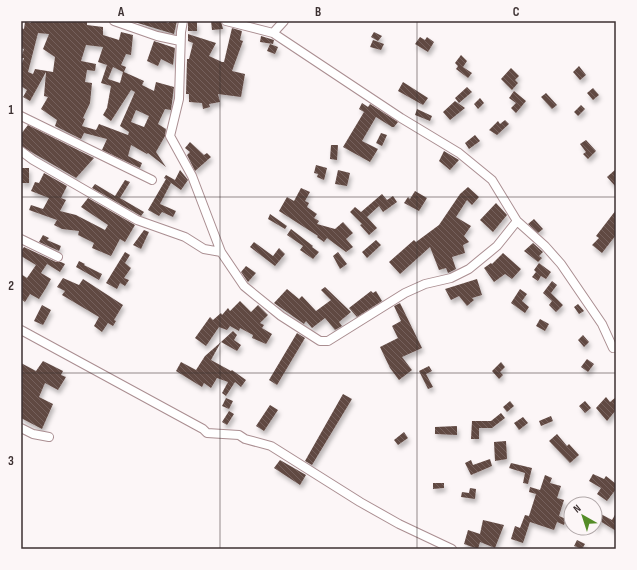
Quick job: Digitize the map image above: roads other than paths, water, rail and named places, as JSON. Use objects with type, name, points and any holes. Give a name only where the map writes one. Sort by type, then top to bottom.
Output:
[{"type":"street","points":[[114,21],[157,36],[180,41]]},
{"type":"street","points":[[183,21],[180,41],[179,99],[170,136],[192,176],[221,252],[244,286],[281,316],[320,341],[328,341],[405,293],[425,284],[451,278],[469,269],[497,246],[516,221]]},
{"type":"street","points":[[226,21],[273,33],[401,118],[459,153],[492,180],[516,221],[545,246],[561,264],[602,324],[613,348]]},
{"type":"street","points":[[273,33],[284,21]]},
{"type":"street","points":[[21,116],[152,180]]},
{"type":"street","points":[[21,151],[33,160],[137,220],[185,236],[204,249],[221,252]]},
{"type":"street","points":[[21,239],[58,257]]},
{"type":"street","points":[[21,330],[129,388],[203,429],[207,433],[239,435],[245,439],[271,446],[360,502],[399,524],[452,549]]},
{"type":"street","points":[[21,428],[33,434],[49,437]]}]
